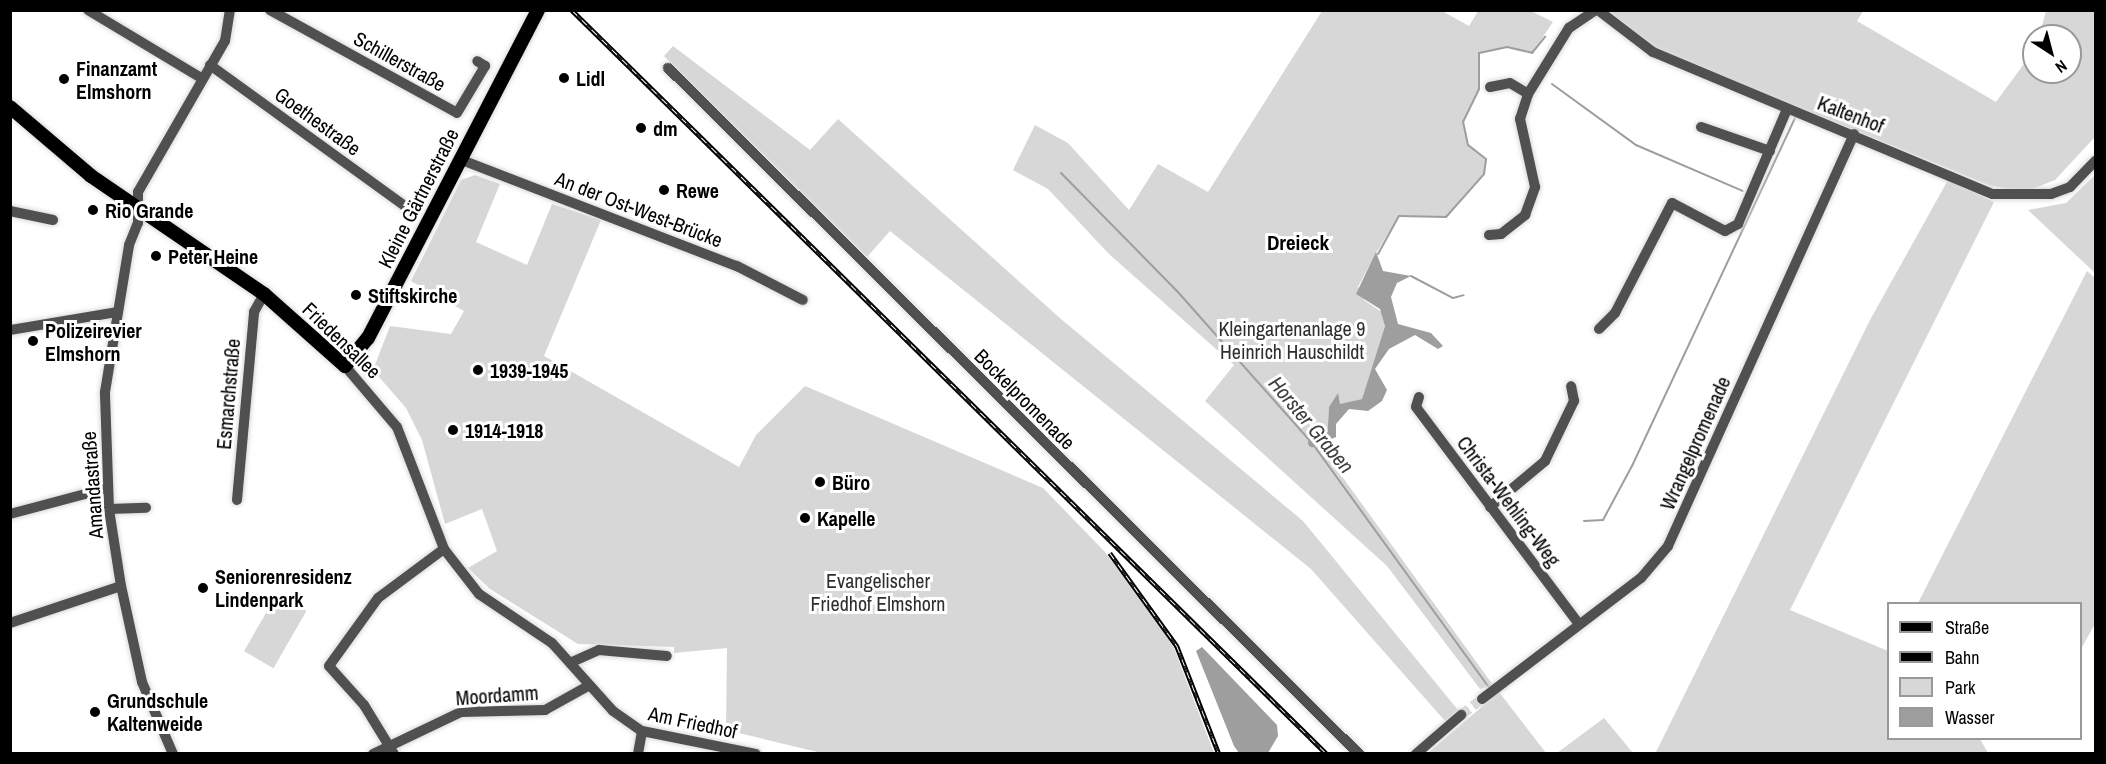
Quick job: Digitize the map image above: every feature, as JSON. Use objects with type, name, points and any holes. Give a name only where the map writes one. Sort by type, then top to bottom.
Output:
[{"type":"main road","name":"Kleine Gärtnerstraße","points":[[345,366],[368,338],[538,10]]},
{"type":"main road","name":"Friedensallee","points":[[10,107],[43,139],[264,294],[345,366]]},
{"type":"street","points":[[88,10],[201,78]]},
{"type":"street","name":"Amandastraße","points":[[173,753],[146,694],[121,586],[109,509],[105,392],[117,312],[138,207],[138,192],[201,78],[228,36],[230,10]]},
{"type":"street","name":"Schillerstraße","points":[[270,10],[457,113],[485,66],[477,61]]},
{"type":"street","points":[[1489,235],[1501,234],[1525,215],[1535,187],[1520,119],[1528,94],[1569,28],[1597,10]]},
{"type":"street","name":"Kaltenhof","points":[[1597,10],[1653,52],[1993,194],[2051,194],[2070,187],[2096,160]]},
{"type":"street","name":"Goethestraße","points":[[210,65],[405,206]]},
{"type":"street","name":"Bockelpromenade","points":[[668,68],[1359,753]]},
{"type":"street","points":[[1490,87],[1510,83],[1528,94]]},
{"type":"street","points":[[1599,329],[1615,313],[1672,203],[1732,230],[1770,151],[1787,109]]},
{"type":"street","points":[[1701,127],[1770,151]]},
{"type":"street","name":"Wrangelpromenade","points":[[1482,699],[1641,578],[1668,546],[1854,134]]},
{"type":"street","name":"An der Ost-West-Brücke","points":[[459,159],[737,266],[803,300]]},
{"type":"street","points":[[10,212],[53,220]]},
{"type":"street","name":"Esmarchstraße","points":[[237,500],[254,312],[264,294]]},
{"type":"street","points":[[10,330],[117,312]]},
{"type":"street","name":"Friedensallee","points":[[345,366],[397,427],[444,549],[479,594],[572,662],[590,685],[625,721]]},
{"type":"street","points":[[1490,507],[1545,461],[1575,401],[1571,386]]},
{"type":"street","name":"Christa-Wehling-Weg","points":[[1419,397],[1416,407],[1579,624]]},
{"type":"street","points":[[10,514],[108,488]]},
{"type":"street","points":[[109,509],[146,508]]},
{"type":"street","points":[[392,749],[329,666],[378,598],[444,549]]},
{"type":"street","points":[[10,623],[121,586]]},
{"type":"street","points":[[572,662],[599,650],[667,656]]},
{"type":"street","name":"Moordamm","points":[[373,753],[392,749],[461,712],[558,707],[590,685]]},
{"type":"street","points":[[1416,753],[1461,715]]},
{"type":"street","name":"Am Friedhof","points":[[625,721],[642,731],[756,753]]},
{"type":"street","points":[[638,753],[642,731]]},
{"type":"green space","name":"Kleingartenanlage 9 Heinrich Hauschildt","points":[[1322,11],[1442,11],[1469,26],[1478,11],[1531,11],[1553,22],[1532,53],[1507,47],[1479,54],[1479,90],[1463,122],[1468,145],[1486,159],[1484,174],[1446,217],[1399,216],[1376,253],[1358,287],[1364,300],[1383,313],[1385,326],[1362,399],[1329,407],[1327,441],[1320,446],[1493,685],[1480,689],[1387,566],[1205,401],[1234,365],[1109,254],[1048,189],[1013,170],[1035,125],[1068,143],[1129,210],[1158,164],[1208,192]]},
{"type":"green space","points":[[1609,11],[1863,11],[1857,21],[1996,102],[2022,66],[2022,84],[2082,84],[2082,24],[2042,24],[2046,11],[2095,11],[2095,137],[2055,180],[2027,191],[1991,186],[1657,49]]},
{"type":"green space","points":[[673,46],[810,150],[838,119],[1061,319],[1303,521],[1458,710],[1445,721],[1311,569],[890,231],[867,257],[664,56]]},
{"type":"green space","name":"Evangelischer Friedhof Elmshorn","points":[[475,175],[500,184],[476,242],[527,265],[552,204],[601,220],[544,356],[739,467],[756,435],[805,386],[1043,488],[1105,552],[1154,616],[1174,648],[1214,753],[826,754],[726,730],[727,648],[674,653],[674,647],[578,644],[490,589],[468,568],[497,551],[482,509],[445,524],[422,440],[406,408],[373,370],[390,326],[451,334],[464,311],[411,281],[461,180]]},
{"type":"green space","points":[[2095,175],[2095,273],[2028,210],[2066,203]]},
{"type":"green space","points":[[1948,180],[1994,202],[1790,610],[1887,651],[1887,740],[1981,740],[1988,753],[1655,754],[1870,320]]},
{"type":"green space","points":[[2087,271],[2096,279],[2096,622],[2082,647],[2082,602],[1919,602]]},
{"type":"green space","points":[[277,594],[306,611],[273,668],[244,651]]},
{"type":"green space","points":[[1499,692],[1546,753],[1427,754]]},
{"type":"green space","points":[[1604,718],[1633,753],[1557,753]]},
{"type":"water","points":[[1376,252],[1383,271],[1411,276],[1397,283],[1391,297],[1398,324],[1431,333],[1443,346],[1438,349],[1415,335],[1389,349],[1375,369],[1387,390],[1382,401],[1368,411],[1349,409],[1336,424],[1336,437],[1327,441],[1329,407],[1338,393],[1340,404],[1362,399],[1385,326],[1380,309],[1356,294]]},
{"type":"water","points":[[1202,647],[1277,725],[1278,736],[1268,753],[1239,753],[1234,746],[1196,651]]},
{"type":"waterway","points":[[1378,254],[1399,216],[1446,217],[1484,174],[1486,159],[1468,145],[1463,122],[1479,89],[1479,53],[1507,47],[1532,53],[1545,37]]},
{"type":"waterway","points":[[1552,84],[1636,145],[1743,191]]},
{"type":"waterway","points":[[1584,521],[1603,520],[1632,466],[1795,118]]},
{"type":"waterway","name":"Horster Graben","points":[[1061,173],[1177,291],[1312,443],[1490,689]]},
{"type":"waterway","points":[[1411,276],[1453,298],[1464,295]]},
{"type":"waterway","points":[[1312,443],[1327,436]]},
{"type":"tunnel","points":[[1461,715],[1482,699]]},
{"type":"railway","points":[[572,10],[1327,754]]},
{"type":"railway","points":[[1110,553],[1177,646],[1219,754]]},
{"type":"place","name":"Lidl","points":[[564,78]]},
{"type":"place","name":"Finanzamt Elmshorn","points":[[64,79]]},
{"type":"place","name":"dm","points":[[641,128]]},
{"type":"place","name":"Rewe","points":[[664,190]]},
{"type":"place","name":"Rio Grande","points":[[93,210]]},
{"type":"place","name":"Peter Heine","points":[[156,256]]},
{"type":"place","name":"Stiftskirche","points":[[356,295]]},
{"type":"place","name":"Polizeirevier Elmshorn","points":[[33,341]]},
{"type":"place","name":"1939-1945","points":[[478,370]]},
{"type":"place","name":"1914-1918","points":[[453,430]]},
{"type":"place","name":"Büro","points":[[820,482]]},
{"type":"place","name":"Kapelle","points":[[805,518]]},
{"type":"place","name":"Seniorenresidenz Lindenpark","points":[[203,588]]},
{"type":"place","name":"Grundschule Kaltenweide","points":[[95,712]]},
{"type":"district","name":"Dreieck","points":[[1298,243]]}]
